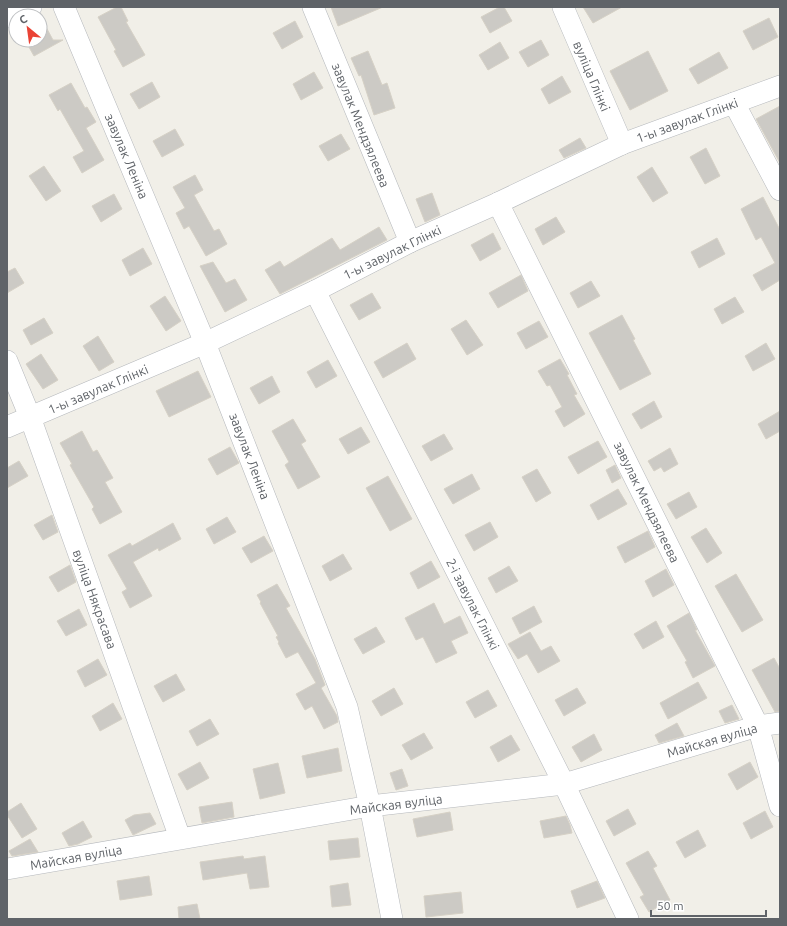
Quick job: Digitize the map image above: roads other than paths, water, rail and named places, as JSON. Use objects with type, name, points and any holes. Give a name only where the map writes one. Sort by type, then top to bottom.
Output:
[{"type":"street","points":[[7,17],[31,7]]},
{"type":"street","name":"завулак Леніна","points":[[64,7],[205,343],[347,706],[370,806],[392,919]]},
{"type":"street","name":"завулак Мендзялеева","points":[[313,7],[410,242]]},
{"type":"street","name":"вуліца Глінкі","points":[[563,7],[622,144]]},
{"type":"street","name":"1-ы завулак Глінкі","points":[[7,427],[205,343],[315,291],[410,242],[498,203],[622,144],[780,86]]},
{"type":"street","points":[[734,102],[780,190]]},
{"type":"street","name":"завулак Мендзялеева","points":[[498,203],[758,726],[780,806]]},
{"type":"street","name":"2-і завулак Глінкі","points":[[315,291],[564,784],[628,919]]},
{"type":"street","name":"вуліца Някрасава","points":[[7,361],[30,417],[180,838]]},
{"type":"street","name":"Майская вуліца","points":[[7,869],[370,806],[564,784],[758,726],[780,723]]}]
